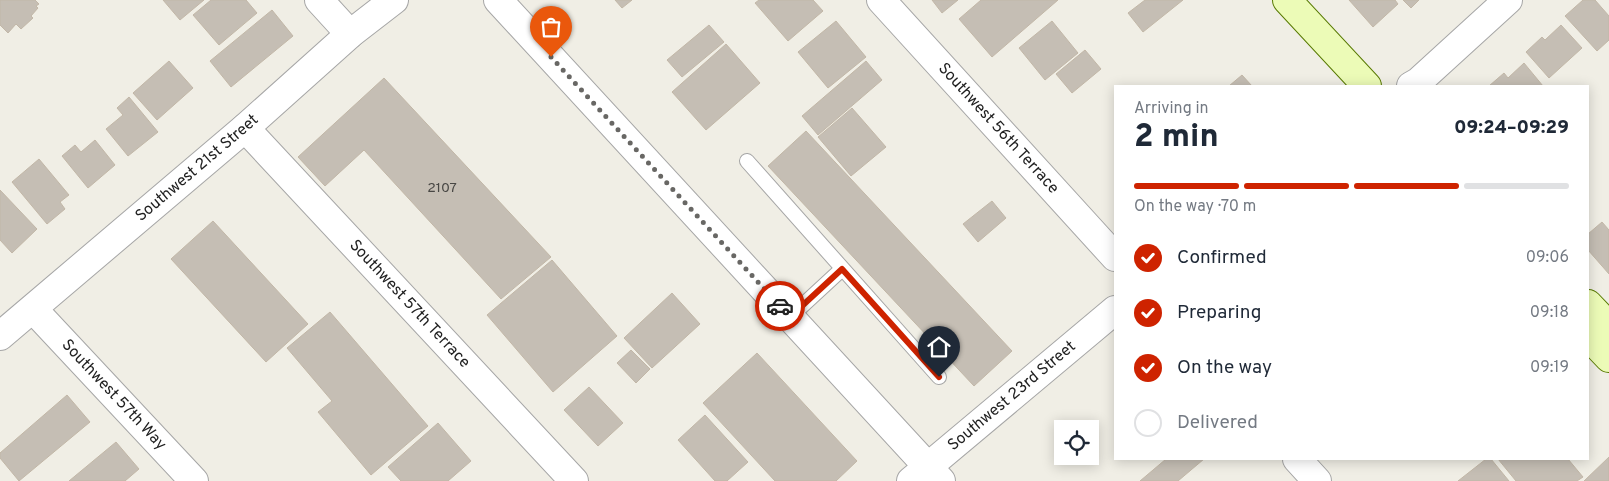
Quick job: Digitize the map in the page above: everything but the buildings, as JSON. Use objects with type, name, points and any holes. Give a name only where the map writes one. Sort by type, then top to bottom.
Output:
[{"type":"street","points":[[319,0],[350,34]]},
{"type":"street","name":"Southwest 21st Street","points":[[0,336],[33,310],[245,128],[350,34],[394,0]]},
{"type":"street","points":[[498,0],[790,317],[927,476]]},
{"type":"street","name":"Southwest 56th Terrace","points":[[881,0],[1114,256]]},
{"type":"street","points":[[1287,0],[1366,85]]},
{"type":"street","points":[[1413,85],[1508,0]]},
{"type":"street","name":"Southwest 57th Terrace","points":[[245,128],[574,481]]},
{"type":"street","points":[[1589,305],[1609,326]]},
{"type":"street","name":"Southwest 57th Way","points":[[33,310],[194,481]]},
{"type":"street","name":"Southwest 23rd Street","points":[[927,476],[1114,311]]},
{"type":"street","points":[[1589,337],[1609,358]]},
{"type":"street","points":[[1298,460],[1318,481]]},
{"type":"lane","points":[[747,161],[939,377]]},
{"type":"lane","points":[[790,317],[842,269]]},
{"type":"way so far","points":[[551,57],[780,306]]},
{"type":"route","points":[[780,306],[790,317],[842,269],[939,377]]}]
